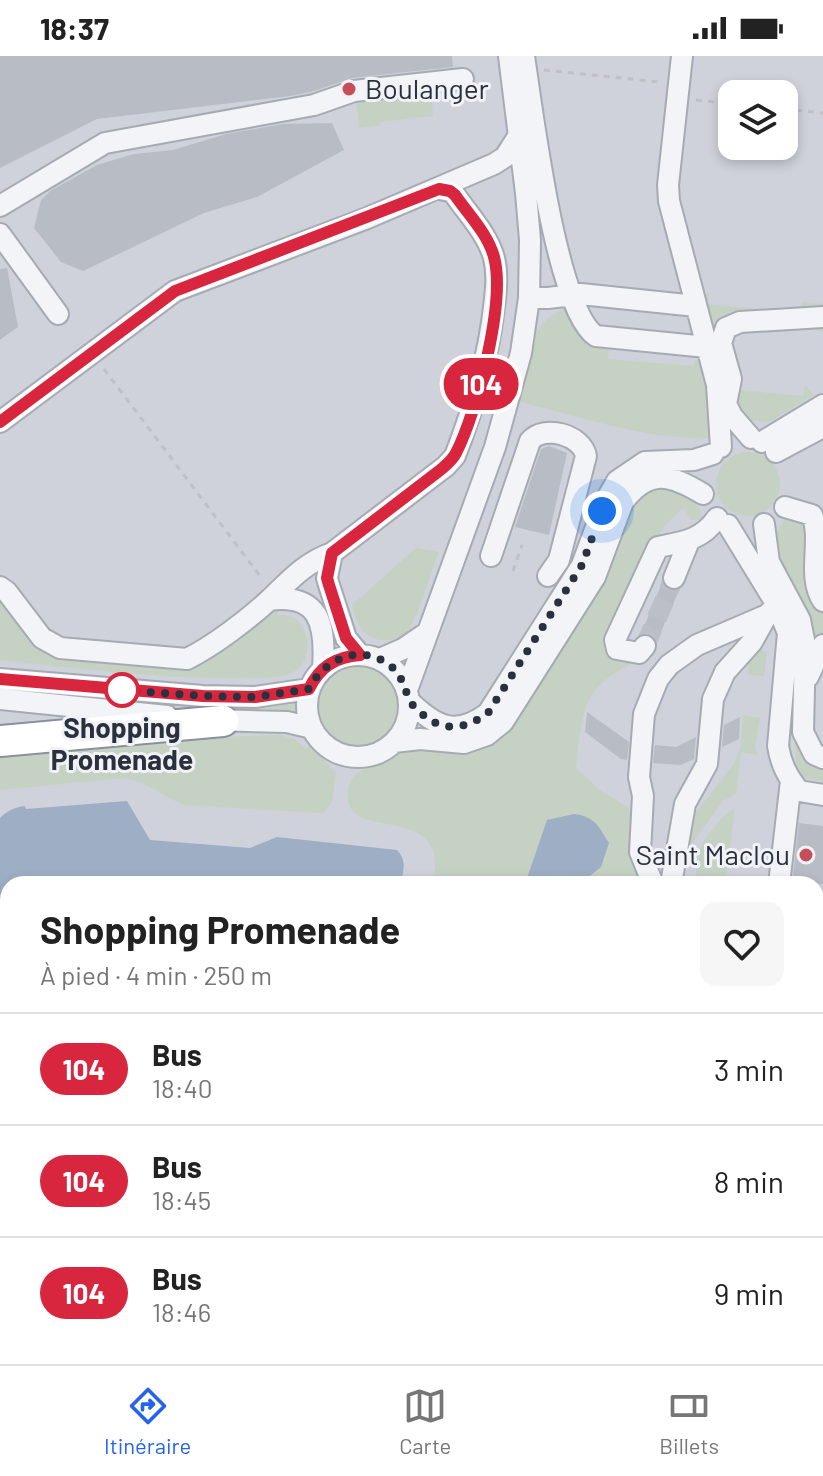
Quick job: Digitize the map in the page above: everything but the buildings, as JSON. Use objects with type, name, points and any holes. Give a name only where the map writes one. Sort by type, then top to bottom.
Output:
[{"type":"highway","points":[[0,741],[223,721]]},
{"type":"street","points":[[428,632],[403,649],[370,657],[347,656],[323,668],[309,689],[307,716],[321,741],[334,751],[349,756],[373,754],[394,742],[403,731],[408,717],[408,696],[428,632],[509,403],[521,353],[529,298],[530,240],[509,56]]},
{"type":"street","points":[[682,56],[668,185],[674,225],[717,385],[732,416],[763,444]]},
{"type":"street","points":[[528,62],[545,185],[562,266],[571,295],[588,331],[596,336],[707,347]]},
{"type":"street","points":[[0,206],[105,143],[314,105],[354,91],[463,79]]},
{"type":"street","points":[[0,422],[175,291],[439,189],[500,162],[519,135]]},
{"type":"street","points":[[0,587],[51,645],[187,659],[200,652],[296,572],[332,553],[446,466],[455,456],[478,394],[491,338],[496,288],[494,255],[487,240],[455,195],[439,189]]},
{"type":"street","points":[[0,234],[58,314]]},
{"type":"street","points":[[529,298],[581,294],[696,306]]},
{"type":"street","points":[[726,404],[731,379],[721,343],[726,328],[740,322],[823,317]]},
{"type":"street","points":[[332,553],[327,578],[346,638],[370,657],[392,667],[408,696],[425,717],[447,727],[469,725],[488,713],[582,565],[606,500],[617,481],[645,462],[694,460],[717,450],[717,385]]},
{"type":"street","points":[[763,444],[823,405]]},
{"type":"street","points":[[763,444],[823,427]]},
{"type":"street","points":[[491,556],[530,441],[545,431],[577,440],[586,456],[559,560],[548,576]]},
{"type":"street","points":[[394,742],[420,739],[464,743],[475,741],[495,729],[503,722],[595,577],[623,502],[631,492],[640,483],[664,477],[676,479],[703,494]]},
{"type":"street","points":[[785,507],[812,515],[822,532],[817,588],[823,601]]},
{"type":"street","points":[[645,646],[639,653],[629,653],[617,649],[615,640],[658,547],[689,541],[722,521],[788,633],[778,746],[780,760],[799,791],[823,795]]},
{"type":"street","points":[[764,524],[769,562],[800,620],[805,645],[803,732],[814,754],[823,758]]},
{"type":"street","points":[[674,578],[689,541]]},
{"type":"street","points":[[269,594],[300,600],[314,612],[324,640],[323,668]]},
{"type":"street","points":[[649,876],[640,852],[643,796],[639,777],[644,714],[658,679],[669,665],[697,645],[772,610]]},
{"type":"street","points":[[672,876],[685,804],[707,764],[713,699],[725,672],[752,642],[772,610]]},
{"type":"street","points":[[805,684],[823,645]]},
{"type":"street","points":[[0,679],[203,696],[255,697],[309,689]]},
{"type":"street","points":[[0,699],[223,721],[276,721],[312,728]]},
{"type":"street","points":[[780,876],[791,781]]},
{"type":"path","points":[[528,62],[665,83]]},
{"type":"path","points":[[693,91],[692,100],[718,103]]},
{"type":"path","points":[[798,110],[823,113]]},
{"type":"path","points":[[92,353],[269,594]]},
{"type":"path","points":[[513,571],[522,545]]},
{"type":"shaded area","points":[[0,56],[823,56],[823,876],[0,876]]},
{"type":"green space","points":[[430,84],[433,116],[380,122],[380,125],[359,128],[356,95]]},
{"type":"green space","points":[[709,293],[708,304],[799,313],[802,302],[823,304],[823,314],[733,318],[726,380],[703,300],[704,294]]},
{"type":"green space","points":[[571,307],[609,345],[608,359],[694,366],[695,360],[701,360],[717,426],[713,438],[641,432],[520,402],[531,344],[537,332],[556,313]]},
{"type":"green space","points":[[823,321],[823,331],[763,328],[730,337],[739,390],[803,396],[805,385],[814,395],[769,422],[741,420],[735,411],[726,344],[733,329]]},
{"type":"green space","points":[[748,452],[766,458],[774,466],[780,484],[774,502],[766,510],[748,516],[730,510],[722,502],[716,484],[722,466],[730,458]]},
{"type":"green space","points":[[662,486],[682,493],[693,500],[702,517],[692,520],[683,508],[664,526],[607,648],[643,658],[608,678],[589,700],[581,728],[576,768],[600,790],[632,810],[639,876],[434,876],[434,852],[423,836],[410,829],[366,819],[355,813],[349,803],[351,781],[359,772],[403,750],[422,747],[457,753],[492,743],[632,506],[647,490]]},
{"type":"green space","points":[[798,516],[811,520],[823,609],[823,637],[812,654],[773,560],[773,540],[784,520]]},
{"type":"green space","points":[[416,548],[439,552],[413,622],[399,638],[385,640],[371,637],[360,625],[352,605]]},
{"type":"green space","points":[[0,599],[32,642],[53,655],[183,668],[276,607],[278,615],[289,616],[301,624],[308,646],[302,665],[294,672],[261,678],[146,675],[0,660]]},
{"type":"green space","points":[[762,645],[762,651],[767,652],[764,676],[747,674],[749,662]]},
{"type":"green space","points":[[358,667],[373,670],[386,678],[394,691],[397,706],[394,721],[386,734],[373,742],[358,745],[343,742],[330,734],[322,721],[319,706],[322,691],[330,678],[343,670]]},
{"type":"green space","points":[[53,693],[192,706],[296,702],[296,713],[281,710],[192,712],[52,699]]},
{"type":"green space","points":[[743,715],[760,718],[755,748],[758,755],[741,752],[736,794],[723,801],[689,848],[685,848],[684,828],[733,765],[740,749]]},
{"type":"green space","points":[[280,735],[294,739],[306,749],[310,745],[336,773],[332,802],[323,813],[183,805],[142,783],[124,778],[0,790],[0,757],[148,739]]},
{"type":"green space","points":[[795,742],[814,766],[823,769],[823,782],[804,777],[796,764]]},
{"type":"green space","points":[[735,808],[726,876],[696,876],[699,852],[721,820]]},
{"type":"water","points":[[127,801],[150,840],[250,848],[277,837],[397,850],[404,866],[403,874],[0,876],[0,818],[15,808],[25,806],[26,809]]},
{"type":"water","points":[[574,814],[595,823],[609,843],[601,867],[590,876],[528,876],[547,820]]},
{"type":"tunnel","points":[[645,646],[674,578]]},
{"type":"bus line","name":"104","points":[[0,422],[175,291],[439,189],[455,195],[494,255],[497,271],[491,338],[473,411],[455,456],[332,553],[329,561],[327,578],[346,638],[360,655],[347,656],[323,668],[309,689],[255,697],[203,696],[0,679]]},
{"type":"place","name":"Boulanger","points":[[349,89]]},
{"type":"place","name":"Shopping Promenade","points":[[122,690]]},
{"type":"place","name":"Saint Maclou","points":[[806,855]]},
{"type":"route","points":[[122,690],[255,697],[309,689],[323,668],[334,661],[347,656],[370,656],[392,667],[401,677],[410,702],[425,717],[447,727],[469,725],[488,713],[578,573],[602,511]]}]
